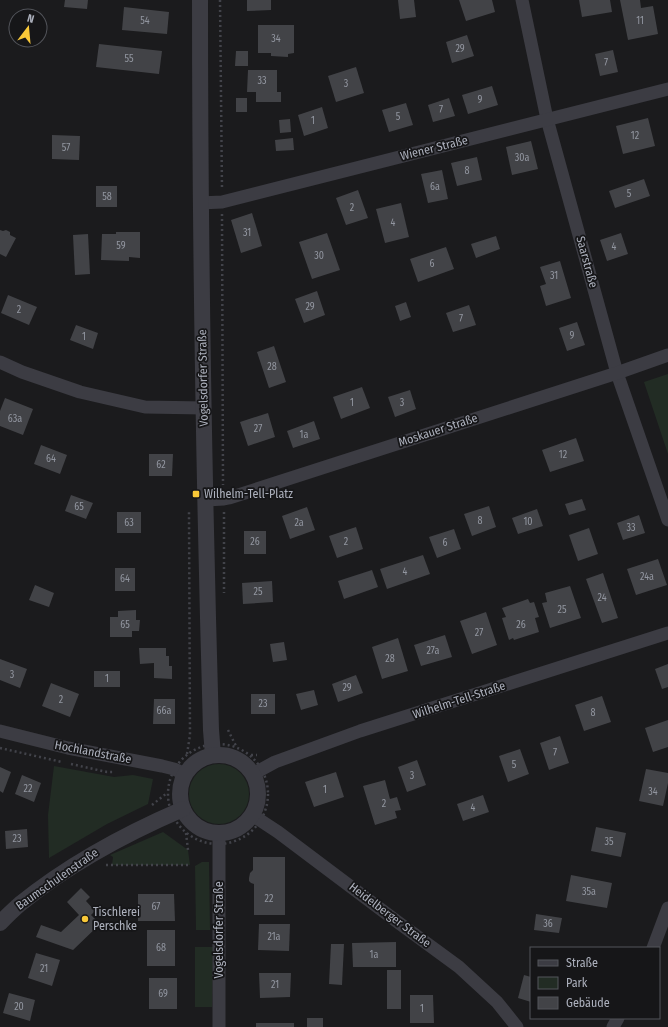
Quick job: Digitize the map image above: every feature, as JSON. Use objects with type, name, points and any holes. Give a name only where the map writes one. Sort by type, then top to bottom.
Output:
[{"type":"street","name":"Vogelsdorfer Straße","points":[[200,0],[200,203],[212,749]]},
{"type":"street","name":"Saarstraße","points":[[522,0],[547,119],[617,372],[668,520]]},
{"type":"street","name":"Wiener Straße","points":[[200,203],[222,202],[668,89]]},
{"type":"street","name":"Moskauer Straße","points":[[206,500],[224,500],[668,355]]},
{"type":"street","points":[[0,362],[22,372],[80,392],[145,407],[204,408]]},
{"type":"street","name":"Wilhelm-Tell-Straße","points":[[257,771],[275,762],[360,731],[668,633]]},
{"type":"street","name":"Hochlandstraße","points":[[0,731],[68,748],[131,760],[180,772]]},
{"type":"street","points":[[212,749],[236,758],[245,765],[257,771],[257,818],[229,832],[219,839],[197,827],[189,819],[177,812],[181,785],[180,772],[193,765],[212,749]]},
{"type":"street","name":"Baumschulenstraße","points":[[0,923],[18,905],[76,863],[100,849],[177,812]]},
{"type":"street","name":"Heidelberger Straße","points":[[257,818],[459,967],[498,1002],[517,1027]]},
{"type":"street","name":"Vogelsdorfer Straße","points":[[219,839],[219,1027]]},
{"type":"street","points":[[652,947],[668,908]]},
{"type":"path","points":[[220,0],[224,600]]},
{"type":"path","points":[[227,728],[236,746]]},
{"type":"path","points":[[187,754],[190,740]]},
{"type":"path","points":[[224,744],[236,746],[251,755],[257,762],[257,771],[267,780],[269,792],[265,814],[257,818],[253,831],[236,841],[230,843],[219,839],[208,844],[196,840],[179,826],[177,812],[169,807],[168,792],[170,777],[180,772],[177,764],[187,754],[204,745],[212,749],[224,744]]},
{"type":"path","points":[[153,804],[168,792]]},
{"type":"path","points":[[186,833],[188,850]]},
{"type":"path","points":[[234,846],[236,841]]},
{"type":"path","points":[[100,865],[190,865]]},
{"type":"green space","points":[[668,374],[668,454],[644,382]]},
{"type":"green space","points":[[219,764],[235,769],[240,773],[244,778],[249,794],[244,810],[240,815],[235,819],[219,824],[203,819],[198,815],[194,810],[189,794],[194,778],[198,773],[203,769]]},
{"type":"green space","points":[[54,766],[114,777],[133,775],[153,779],[148,804],[107,824],[49,858],[48,815]]},
{"type":"green space","points":[[163,832],[188,850],[190,865],[112,865],[113,857],[110,855]]},
{"type":"green space","points":[[202,862],[209,862],[210,930],[196,930],[195,866]]},
{"type":"green space","points":[[195,947],[213,947],[212,1007],[195,1007]]},
{"type":"building","points":[[65,0],[88,0],[87,9],[64,7]]},
{"type":"building","points":[[247,0],[271,0],[271,10],[247,11]]},
{"type":"building","points":[[398,0],[414,0],[416,17],[400,19]]},
{"type":"building","points":[[459,0],[492,0],[495,12],[466,21]]},
{"type":"building","points":[[579,0],[610,0],[612,12],[582,17]]},
{"type":"building","points":[[620,0],[640,0],[641,8],[653,6],[658,34],[628,40]]},
{"type":"building","points":[[124,7],[169,12],[167,34],[122,30]]},
{"type":"building","points":[[258,25],[294,25],[294,53],[288,54],[288,57],[271,56],[271,53],[258,53]]},
{"type":"building","points":[[467,35],[474,56],[452,63],[446,42]]},
{"type":"building","points":[[99,44],[162,51],[159,74],[96,67]]},
{"type":"building","points":[[613,50],[618,72],[600,76],[595,54]]},
{"type":"building","points":[[236,51],[248,51],[248,66],[235,66]]},
{"type":"building","points":[[356,67],[364,93],[336,102],[328,76]]},
{"type":"building","points":[[248,70],[277,70],[277,92],[281,92],[281,102],[256,102],[256,92],[247,92]]},
{"type":"building","points":[[492,86],[498,105],[468,114],[462,95]]},
{"type":"building","points":[[236,98],[247,98],[247,112],[236,112]]},
{"type":"building","points":[[449,98],[455,116],[433,122],[428,105]]},
{"type":"building","points":[[406,103],[413,125],[389,132],[382,110]]},
{"type":"building","points":[[322,107],[328,128],[304,136],[298,115]]},
{"type":"building","points":[[648,118],[655,146],[623,154],[616,126]]},
{"type":"building","points":[[290,119],[291,132],[280,133],[279,120]]},
{"type":"building","points":[[52,135],[80,136],[79,160],[52,159]]},
{"type":"building","points":[[293,138],[294,150],[276,151],[275,140]]},
{"type":"building","points":[[531,141],[538,169],[512,175],[506,147]]},
{"type":"building","points":[[477,157],[482,180],[457,186],[451,163]]},
{"type":"building","points":[[442,170],[448,199],[428,203],[421,174]]},
{"type":"building","points":[[644,179],[650,196],[615,208],[609,191]]},
{"type":"building","points":[[96,186],[117,186],[117,207],[96,207]]},
{"type":"building","points":[[358,190],[368,218],[346,225],[336,198]]},
{"type":"building","points":[[401,203],[409,237],[385,243],[376,209]]},
{"type":"building","points":[[252,213],[262,246],[241,253],[231,220]]},
{"type":"building","points":[[0,230],[10,232],[10,235],[16,238],[6,257],[0,254]]},
{"type":"building","points":[[116,232],[140,232],[140,258],[129,257],[129,261],[101,260],[102,234],[116,234]]},
{"type":"building","points":[[327,233],[340,270],[312,279],[299,242]]},
{"type":"building","points":[[621,233],[628,254],[607,261],[600,240]]},
{"type":"building","points":[[88,234],[90,274],[75,275],[73,235]]},
{"type":"building","points":[[496,236],[500,249],[476,258],[471,244]]},
{"type":"building","points":[[446,247],[454,269],[418,282],[410,259]]},
{"type":"building","points":[[560,261],[571,298],[546,306],[540,286],[546,284],[540,267]]},
{"type":"building","points":[[317,291],[325,315],[304,323],[295,299]]},
{"type":"building","points":[[8,295],[37,307],[29,325],[1,313]]},
{"type":"building","points":[[406,302],[411,317],[400,321],[395,306]]},
{"type":"building","points":[[469,305],[476,325],[453,332],[446,313]]},
{"type":"building","points":[[577,322],[585,345],[567,351],[559,328]]},
{"type":"building","points":[[76,325],[98,333],[93,349],[70,340]]},
{"type":"building","points":[[274,346],[286,382],[269,388],[257,352]]},
{"type":"building","points":[[362,387],[370,408],[341,419],[333,397]]},
{"type":"building","points":[[410,390],[416,409],[395,417],[388,397]]},
{"type":"building","points":[[5,398],[33,409],[23,435],[0,426],[0,411]]},
{"type":"building","points":[[268,413],[275,437],[248,446],[240,422]]},
{"type":"building","points":[[314,421],[320,439],[293,448],[287,431]]},
{"type":"building","points":[[576,438],[584,461],[550,472],[542,450]]},
{"type":"building","points":[[41,445],[67,455],[60,474],[34,464]]},
{"type":"building","points":[[149,454],[173,454],[172,476],[149,476]]},
{"type":"building","points":[[71,495],[93,503],[86,519],[65,511]]},
{"type":"building","points":[[582,499],[586,510],[569,515],[565,504]]},
{"type":"building","points":[[489,506],[496,527],[472,536],[464,514]]},
{"type":"building","points":[[307,507],[315,530],[290,539],[282,516]]},
{"type":"building","points":[[537,509],[543,526],[518,534],[512,518]]},
{"type":"building","points":[[117,512],[141,512],[141,533],[117,533]]},
{"type":"building","points":[[639,515],[645,533],[623,540],[617,523]]},
{"type":"building","points":[[356,527],[363,549],[337,558],[329,536]]},
{"type":"building","points":[[589,528],[598,554],[578,561],[569,535]]},
{"type":"building","points":[[454,529],[461,549],[437,558],[429,537]]},
{"type":"building","points":[[244,531],[266,531],[266,554],[244,554]]},
{"type":"building","points":[[423,555],[430,574],[387,589],[380,569]]},
{"type":"building","points":[[658,559],[667,585],[636,595],[627,569]]},
{"type":"building","points":[[115,568],[135,568],[135,591],[115,591]]},
{"type":"building","points":[[372,570],[378,587],[344,599],[338,581]]},
{"type":"building","points":[[603,573],[618,618],[602,623],[586,579]]},
{"type":"building","points":[[272,581],[273,602],[243,604],[242,583]]},
{"type":"building","points":[[35,585],[54,593],[49,607],[29,600]]},
{"type":"building","points":[[570,586],[581,618],[550,628],[542,603],[547,602],[545,593]]},
{"type":"building","points":[[528,599],[530,603],[534,602],[539,617],[535,618],[539,632],[514,640],[513,638],[509,640],[502,618],[506,617],[502,608]]},
{"type":"building","points":[[136,610],[136,620],[140,620],[139,631],[132,631],[132,637],[110,637],[110,617],[118,617],[118,611]]},
{"type":"building","points":[[486,612],[497,645],[472,654],[460,621]]},
{"type":"building","points":[[445,635],[452,657],[421,666],[414,645]]},
{"type":"building","points":[[398,638],[408,671],[382,679],[372,647]]},
{"type":"building","points":[[284,642],[287,660],[273,662],[270,644]]},
{"type":"building","points":[[139,648],[166,648],[166,656],[169,656],[169,666],[172,666],[172,679],[154,678],[154,663],[140,664]]},
{"type":"building","points":[[0,659],[27,669],[20,688],[0,680]]},
{"type":"building","points":[[668,664],[668,687],[662,689],[655,669]]},
{"type":"building","points":[[94,671],[120,671],[120,687],[94,687]]},
{"type":"building","points":[[356,675],[363,693],[338,702],[332,684]]},
{"type":"building","points":[[51,683],[79,694],[70,717],[42,706]]},
{"type":"building","points":[[314,690],[318,705],[301,710],[296,694]]},
{"type":"building","points":[[251,694],[275,694],[275,714],[251,714]]},
{"type":"building","points":[[602,696],[611,722],[584,731],[575,705]]},
{"type":"building","points":[[154,699],[175,699],[175,724],[153,724]]},
{"type":"building","points":[[668,720],[668,747],[653,752],[645,728]]},
{"type":"building","points":[[560,736],[569,763],[549,770],[540,743]]},
{"type":"building","points":[[520,749],[529,774],[508,782],[499,756]]},
{"type":"building","points":[[417,760],[426,785],[407,792],[398,767]]},
{"type":"building","points":[[0,767],[11,772],[3,793],[0,791]]},
{"type":"building","points":[[646,769],[668,773],[668,783],[663,806],[639,801]]},
{"type":"building","points":[[336,772],[344,797],[314,807],[305,782]]},
{"type":"building","points":[[22,775],[41,783],[34,802],[15,794]]},
{"type":"building","points":[[385,780],[390,799],[397,797],[401,810],[395,811],[397,818],[375,825],[363,786]]},
{"type":"building","points":[[483,795],[489,812],[463,821],[457,804]]},
{"type":"building","points":[[596,827],[626,833],[621,857],[591,851]]},
{"type":"building","points":[[27,829],[28,847],[6,849],[5,831]]},
{"type":"building","points":[[253,857],[285,857],[285,915],[254,915],[254,884],[249,881],[250,873],[253,870]]},
{"type":"building","points":[[571,875],[612,883],[607,908],[566,901]]},
{"type":"building","name":"Tischlerei Perschke","points":[[81,888],[90,897],[86,901],[95,911],[91,915],[100,924],[73,950],[36,937],[41,925],[61,932],[79,915],[67,902]]},
{"type":"building","points":[[138,894],[174,894],[175,921],[138,921]]},
{"type":"building","points":[[536,914],[562,918],[559,933],[534,930]]},
{"type":"building","points":[[259,924],[290,924],[289,951],[258,950]]},
{"type":"building","points":[[147,930],[175,930],[175,966],[147,966]]},
{"type":"building","points":[[396,942],[396,967],[353,967],[352,943]]},
{"type":"building","points":[[331,944],[344,944],[342,985],[329,984]]},
{"type":"building","points":[[36,953],[60,960],[52,986],[28,978]]},
{"type":"building","points":[[387,970],[401,970],[401,1009],[387,1009]]},
{"type":"building","points":[[259,973],[291,973],[290,997],[260,998]]},
{"type":"building","points":[[524,975],[530,977],[530,1002],[518,998]]},
{"type":"building","points":[[149,978],[177,978],[177,1009],[149,1009]]},
{"type":"building","points":[[9,993],[35,1000],[30,1021],[3,1013]]},
{"type":"building","points":[[410,995],[433,995],[434,1023],[410,1023]]},
{"type":"building","points":[[307,1018],[323,1018],[323,1027],[307,1027]]},
{"type":"building","points":[[256,1023],[294,1023],[294,1027],[256,1027]]},
{"type":"place","name":"Wilhelm-Tell-Platz","points":[[196,494]]},
{"type":"place","name":"Tischlerei Perschke","points":[[85,919]]}]
